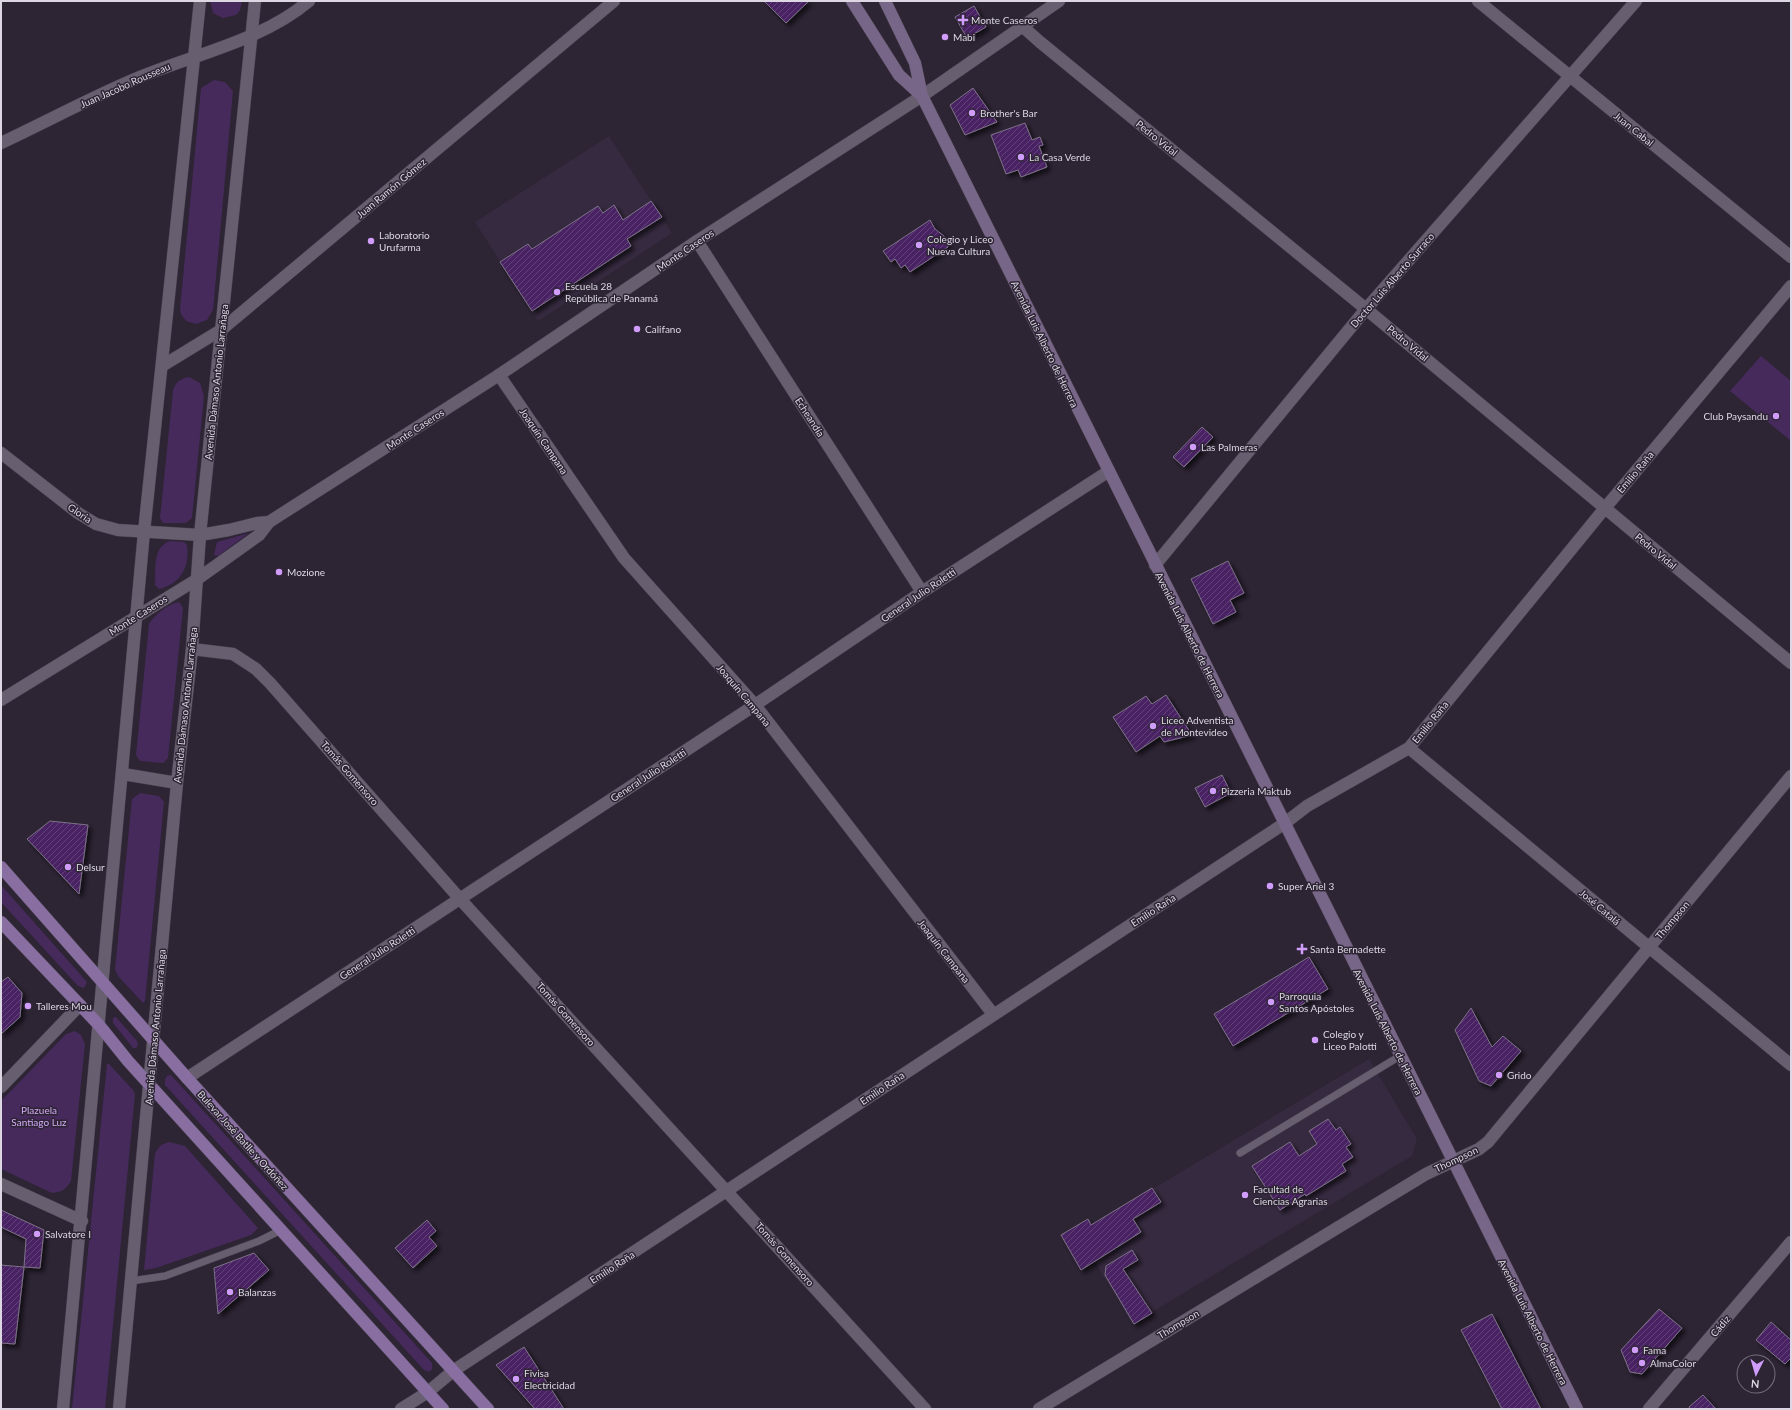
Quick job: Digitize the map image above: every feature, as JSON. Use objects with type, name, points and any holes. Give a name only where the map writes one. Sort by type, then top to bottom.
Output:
[{"type":"main road","name":"Avenida Luis Alberto de Herrera","points":[[852,1],[898,74],[922,96]]},
{"type":"main road","name":"Avenida Luis Alberto de Herrera","points":[[885,1],[915,63],[922,96],[1577,1409]]},
{"type":"main road","name":"Bulevar José Batlle y Ordóñez","points":[[1,867],[187,1078],[452,1372],[488,1409]]},
{"type":"main road","points":[[1,922],[99,1025],[150,1085],[443,1409]]},
{"type":"street","points":[[63,1409],[82,1221],[102,982],[123,774],[144,532],[200,1]]},
{"type":"street","name":"Avenida Dámaso Antonio Larrañaga","points":[[118,1409],[150,1085],[177,783],[192,649],[200,535],[255,1]]},
{"type":"street","name":"Juan Jacobo Rousseau","points":[[1,143],[135,79],[252,35],[289,15],[309,1]]},
{"type":"street","name":"Juan Ramón Gómez","points":[[162,366],[221,330],[614,1]]},
{"type":"street","name":"Monte Caseros","points":[[1,700],[196,580],[259,535],[269,522],[499,375],[697,242],[922,96],[1059,1]]},
{"type":"street","name":"Juan Cabal","points":[[1478,1],[1791,257]]},
{"type":"street","name":"Doctor Luis Alberto Surraco","points":[[1155,565],[1366,309],[1636,1]]},
{"type":"street","name":"Pedro Vidal","points":[[1022,26],[1366,309],[1791,663]]},
{"type":"street","name":"Echeandía","points":[[697,242],[922,592]]},
{"type":"street","name":"Emilio Raña","points":[[402,1409],[428,1392],[452,1372],[728,1191],[993,1014],[1285,823],[1307,806],[1409,748],[1605,508],[1791,286]]},
{"type":"street","name":"Joaquín Campana","points":[[499,375],[624,558],[755,705],[993,1014]]},
{"type":"street","name":"Gloria","points":[[1,453],[78,513],[96,524],[118,530],[200,535]]},
{"type":"street","name":"General Julio Roletti","points":[[187,1078],[755,705],[922,592],[1109,471]]},
{"type":"street","name":"Monte Caseros","points":[[200,535],[257,523],[269,522]]},
{"type":"street","name":"Tomás Gomensoro","points":[[192,649],[233,654],[256,669],[460,899],[728,1191],[925,1409]]},
{"type":"street","name":"José Catalá","points":[[1409,748],[1648,948],[1791,1065]]},
{"type":"street","points":[[123,774],[177,783]]},
{"type":"street","name":"Thompson","points":[[1044,1408],[1426,1174],[1479,1149],[1488,1142],[1791,776]]},
{"type":"street","points":[[1,1087],[80,1005]]},
{"type":"street","points":[[1,1184],[82,1221]]},
{"type":"street","name":"Cádiz","points":[[1649,1409],[1791,1242]]},
{"type":"lane","points":[[1240,1153],[1400,1056]]},
{"type":"lane","points":[[131,1281],[165,1276],[259,1241],[281,1230]]},
{"type":"shaded area","points":[[609,136],[672,233],[538,321],[475,222]]},
{"type":"shaded area","name":"Facultad de Ciencias Agrarias","points":[[1369,1059],[1417,1139],[1412,1156],[1132,1324],[1078,1234]]},
{"type":"green space","points":[[210,1],[242,1],[240,10],[236,15],[223,18],[213,13]]},
{"type":"green space","points":[[214,80],[225,82],[233,91],[213,310],[207,320],[196,324],[186,321],[181,314],[180,309],[201,88]]},
{"type":"green space","name":"Club Paysandu","points":[[1761,356],[1791,381],[1791,441],[1730,391]]},
{"type":"green space","points":[[189,377],[200,383],[204,396],[192,518],[186,523],[163,523],[160,518],[173,391],[178,381]]},
{"type":"green space","points":[[249,533],[218,556],[214,555],[217,542]]},
{"type":"green space","points":[[170,541],[184,542],[187,545],[187,560],[182,573],[178,578],[167,587],[159,589],[155,585],[156,560],[160,548]]},
{"type":"green space","points":[[179,602],[183,608],[168,758],[163,763],[140,761],[136,755],[149,624],[162,610]]},
{"type":"green space","points":[[140,793],[159,796],[164,802],[145,1001],[143,1003],[118,976],[115,969],[132,799]]},
{"type":"green space","points":[[1,885],[87,982],[84,988],[78,986],[1,902]]},
{"type":"green space","points":[[116,1017],[137,1041],[138,1045],[136,1048],[133,1048],[113,1023],[113,1018]]},
{"type":"green space","name":"Plazuela Santiago Luz","points":[[75,1031],[81,1035],[85,1044],[71,1181],[63,1190],[52,1193],[1,1169],[1,1101],[66,1034]]},
{"type":"green space","points":[[107,1064],[109,1064],[135,1094],[105,1409],[72,1409]]},
{"type":"green space","points":[[171,1075],[432,1363],[432,1369],[429,1372],[424,1370],[165,1085],[165,1079],[167,1076]]},
{"type":"green space","points":[[169,1142],[185,1146],[258,1228],[251,1235],[156,1268],[144,1270],[155,1153],[161,1145]]},
{"type":"building","points":[[764,1],[809,1],[786,23]]},
{"type":"building","points":[[974,6],[986,27],[967,38],[955,17]]},
{"type":"building","name":"Brother's Bar","points":[[973,88],[997,122],[965,135],[950,105]]},
{"type":"building","name":"La Casa Verde","points":[[1025,123],[1032,140],[1040,137],[1043,145],[1039,146],[1047,167],[1021,177],[1018,170],[1006,174],[991,135]]},
{"type":"building","points":[[651,201],[662,217],[627,239],[631,246],[532,311],[500,262],[528,244],[532,249],[598,206],[603,213],[614,205],[623,220]]},
{"type":"building","name":"Colegio y Liceo Nueva Cultura","points":[[930,220],[935,229],[944,236],[948,247],[910,272],[905,265],[901,268],[895,259],[891,262],[883,251]]},
{"type":"building","name":"Las Palmeras","points":[[1202,427],[1213,437],[1184,467],[1173,457]]},
{"type":"building","points":[[1228,561],[1244,593],[1230,600],[1236,612],[1213,624],[1191,579]]},
{"type":"building","name":"Liceo Adventista de Montevideo","points":[[1166,695],[1192,735],[1164,742],[1160,736],[1136,752],[1113,717],[1146,696],[1152,704]]},
{"type":"building","name":"Pizzeria Maktub","points":[[1222,775],[1231,793],[1205,807],[1195,788]]},
{"type":"building","name":"Delsur","points":[[50,821],[88,825],[79,894],[27,839]]},
{"type":"building","name":"Parroquia Santos Apóstoles","points":[[1309,957],[1328,989],[1233,1046],[1214,1014]]},
{"type":"building","points":[[8,977],[22,993],[20,1017],[1,1034],[1,982]]},
{"type":"building","points":[[1471,1008],[1492,1047],[1503,1036],[1521,1051],[1491,1086],[1479,1081],[1455,1030]]},
{"type":"building","points":[[1328,1119],[1336,1130],[1340,1127],[1351,1144],[1346,1147],[1353,1157],[1342,1164],[1346,1171],[1280,1210],[1252,1166],[1290,1142],[1299,1156],[1317,1144],[1309,1131]]},
{"type":"building","points":[[1152,1188],[1161,1202],[1133,1219],[1141,1232],[1081,1270],[1061,1235],[1088,1219],[1091,1225]]},
{"type":"building","points":[[1,1210],[44,1230],[40,1268],[24,1267],[26,1239],[1,1227]]},
{"type":"building","points":[[427,1220],[436,1231],[429,1237],[437,1246],[413,1268],[395,1248]]},
{"type":"building","points":[[1132,1250],[1138,1260],[1123,1269],[1152,1313],[1134,1324],[1105,1275],[1106,1266]]},
{"type":"building","name":"Balanzas","points":[[254,1253],[269,1270],[218,1314],[214,1268]]},
{"type":"building","points":[[1,1265],[24,1267],[15,1344],[1,1343]]},
{"type":"building","points":[[1659,1309],[1682,1328],[1642,1374],[1630,1372],[1621,1350]]},
{"type":"building","points":[[1492,1314],[1541,1409],[1502,1409],[1461,1330]]},
{"type":"building","points":[[1771,1322],[1791,1340],[1791,1358],[1785,1364],[1776,1357],[1776,1354],[1773,1354],[1756,1340]]},
{"type":"building","points":[[524,1347],[564,1409],[535,1409],[496,1365]]},
{"type":"building","points":[[1703,1395],[1716,1409],[1690,1409],[1689,1407]]},
{"type":"place","name":"Monte Caseros","points":[[963,20]]},
{"type":"place","name":"Mabi","points":[[945,37]]},
{"type":"place","name":"Brother's Bar","points":[[972,113]]},
{"type":"place","name":"La Casa Verde","points":[[1021,157]]},
{"type":"place","name":"Laboratorio Urufarma","points":[[371,241]]},
{"type":"place","name":"Colegio y Liceo Nueva Cultura","points":[[919,245]]},
{"type":"place","name":"Escuela 28 República de Panamá","points":[[557,292]]},
{"type":"place","name":"Califano","points":[[637,329]]},
{"type":"place","name":"Club Paysandu","points":[[1776,416]]},
{"type":"place","name":"Las Palmeras","points":[[1193,447]]},
{"type":"place","name":"Mozione","points":[[279,572]]},
{"type":"place","name":"Liceo Adventista de Montevideo","points":[[1153,726]]},
{"type":"place","name":"Pizzeria Maktub","points":[[1213,791]]},
{"type":"place","name":"Delsur","points":[[68,867]]},
{"type":"place","name":"Super Ariel 3","points":[[1270,886]]},
{"type":"place","name":"Santa Bernadette","points":[[1302,949]]},
{"type":"place","name":"Parroquia Santos Apóstoles","points":[[1271,1002]]},
{"type":"place","name":"Talleres Mou","points":[[28,1006]]},
{"type":"place","name":"Colegio y Liceo Palotti","points":[[1315,1040]]},
{"type":"place","name":"Grido","points":[[1499,1075]]},
{"type":"place","name":"Facultad de Ciencias Agrarias","points":[[1245,1195]]},
{"type":"place","name":"Salvatore I","points":[[37,1234]]},
{"type":"place","name":"Balanzas","points":[[230,1292]]},
{"type":"place","name":"Fama","points":[[1635,1350]]},
{"type":"place","name":"AlmaColor","points":[[1642,1363]]},
{"type":"place","name":"Fivisa Electricidad","points":[[516,1379]]}]
